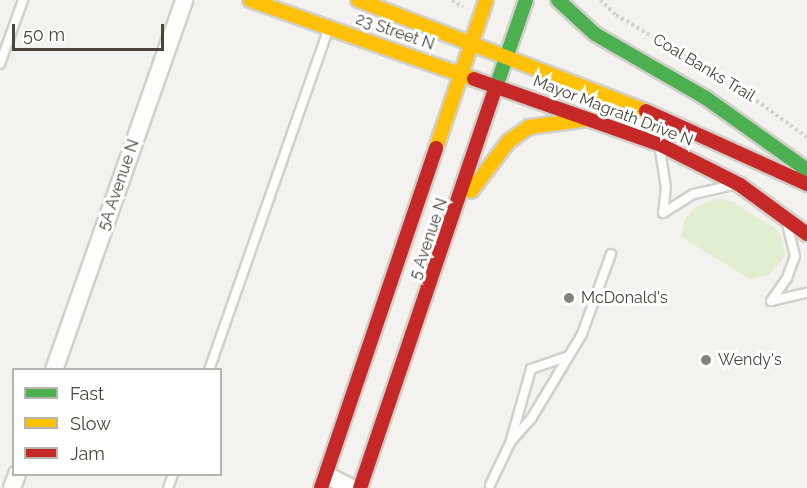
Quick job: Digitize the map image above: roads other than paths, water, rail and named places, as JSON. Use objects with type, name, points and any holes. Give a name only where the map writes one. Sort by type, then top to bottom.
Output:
[{"type":"main road","name":"23 Street N","points":[[250,0],[461,72]]},
{"type":"main road","name":"23 Street N","points":[[358,0],[472,41]]},
{"type":"main road","name":"5 Avenue N","points":[[324,481],[486,0]]},
{"type":"main road","name":"5 Avenue N","points":[[360,488],[526,0]]},
{"type":"main road","points":[[558,0],[595,34],[706,98],[807,170]]},
{"type":"main road","name":"Mayor Magrath Drive N","points":[[472,41],[735,148],[807,184]]},
{"type":"main road","name":"Mayor Magrath Drive N","points":[[461,72],[659,144],[740,185],[807,234]]},
{"type":"main road","points":[[452,223],[481,174],[511,139],[529,127],[594,119]]},
{"type":"street","name":"5A Avenue N","points":[[54,368],[184,0]]},
{"type":"street","points":[[324,481],[352,488]]},
{"type":"lane","points":[[0,64],[23,0]]},
{"type":"lane","points":[[210,368],[329,27]]},
{"type":"lane","points":[[659,144],[665,168],[663,213],[694,194],[740,185]]},
{"type":"lane","points":[[785,218],[795,256],[787,279],[771,301],[807,293]]},
{"type":"lane","points":[[511,441],[531,419],[582,334],[611,254]]},
{"type":"lane","points":[[490,485],[511,441],[531,369],[568,356]]},
{"type":"place","name":"McDonald's","points":[[569,298]]},
{"type":"place","name":"Wendy's","points":[[706,360]]}]
